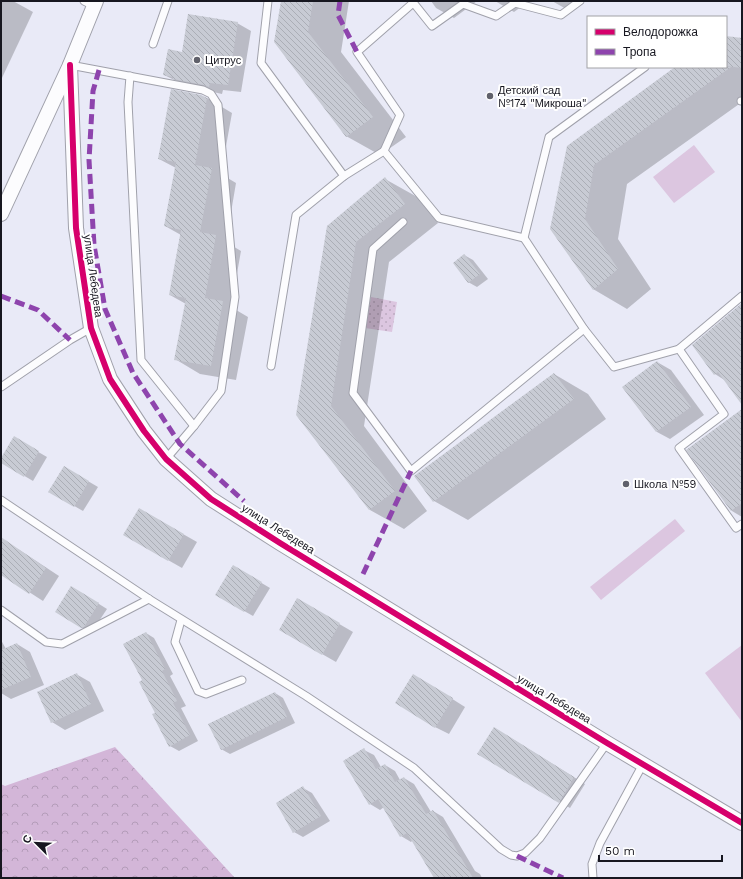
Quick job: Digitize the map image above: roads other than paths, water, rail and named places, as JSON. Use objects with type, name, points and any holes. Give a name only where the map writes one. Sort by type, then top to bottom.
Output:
[{"type":"street","name":"улица Лебедева","points":[[92,3],[70,65],[76,228],[91,328],[110,379],[144,431],[166,459],[212,499],[267,535],[607,743],[742,823]]},
{"type":"street","points":[[1,214],[70,65]]},
{"type":"lane","points":[[153,44],[168,1]]},
{"type":"lane","points":[[268,1],[261,63],[344,176]]},
{"type":"lane","points":[[271,366],[296,214],[344,176],[384,151],[400,115],[358,52],[412,2],[432,26],[463,4],[496,16],[515,3],[560,15],[580,1]]},
{"type":"lane","points":[[70,65],[203,90],[211,94],[218,105],[235,297],[220,391],[194,426],[166,459]]},
{"type":"lane","points":[[524,238],[549,137],[644,68]]},
{"type":"lane","points":[[130,76],[128,102],[141,360],[194,426]]},
{"type":"lane","points":[[384,151],[439,218],[524,238],[584,329],[614,367],[679,349],[742,296]]},
{"type":"lane","points":[[403,222],[373,249],[353,393],[411,471],[584,329]]},
{"type":"lane","points":[[1,387],[70,340],[91,328]]},
{"type":"lane","points":[[679,349],[724,414],[679,448],[736,528],[742,524]]},
{"type":"lane","points":[[1,500],[181,620],[306,696],[414,768],[501,849],[511,855],[517,856],[525,853],[540,838],[607,743]]},
{"type":"lane","points":[[1,610],[46,642],[62,644],[149,599]]},
{"type":"lane","points":[[181,620],[175,642],[198,691],[206,694],[242,680]]},
{"type":"lane","points":[[593,878],[592,864],[600,842],[644,764]]},
{"type":"place","name":"Цитрус","points":[[197,60]]},
{"type":"place","name":"Детский сад №174 \"Микроша\"","points":[[490,96]]},
{"type":"place","name":"Школа №59","points":[[626,484]]}]
